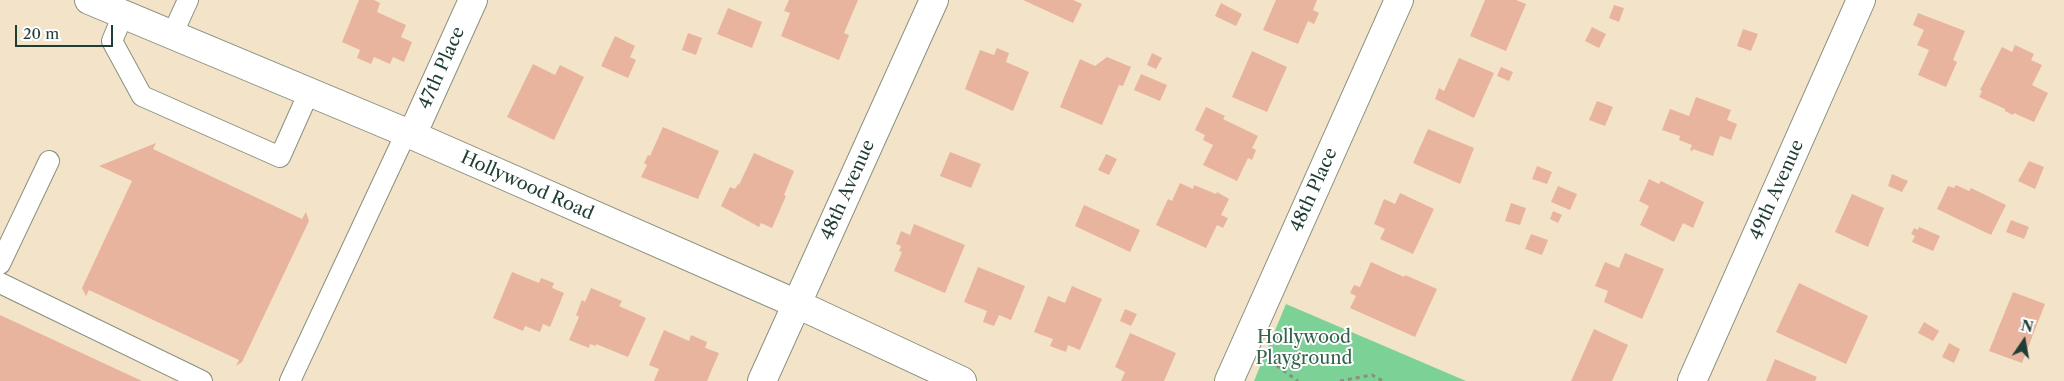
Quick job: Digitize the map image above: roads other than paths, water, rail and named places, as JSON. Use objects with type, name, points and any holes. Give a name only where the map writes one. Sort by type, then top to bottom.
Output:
[{"type":"street","name":"Hollywood Road","points":[[89,0],[409,134],[797,304],[962,381]]},
{"type":"street","name":"47th Place","points":[[409,134],[473,0]]},
{"type":"street","name":"48th Avenue","points":[[762,381],[934,0]]},
{"type":"street","name":"48th Place","points":[[1229,381],[1398,0]]},
{"type":"street","name":"49th Avenue","points":[[1692,381],[1862,0]]},
{"type":"lane","points":[[172,35],[188,0]]},
{"type":"lane","points":[[124,15],[112,41],[142,96],[280,157],[309,92]]},
{"type":"lane","points":[[290,381],[409,134]]},
{"type":"lane","points":[[0,264],[49,161]]},
{"type":"lane","points":[[0,283],[202,381]]},
{"type":"park label","name":"Hollywood Playground","points":[[1304,348]]}]
